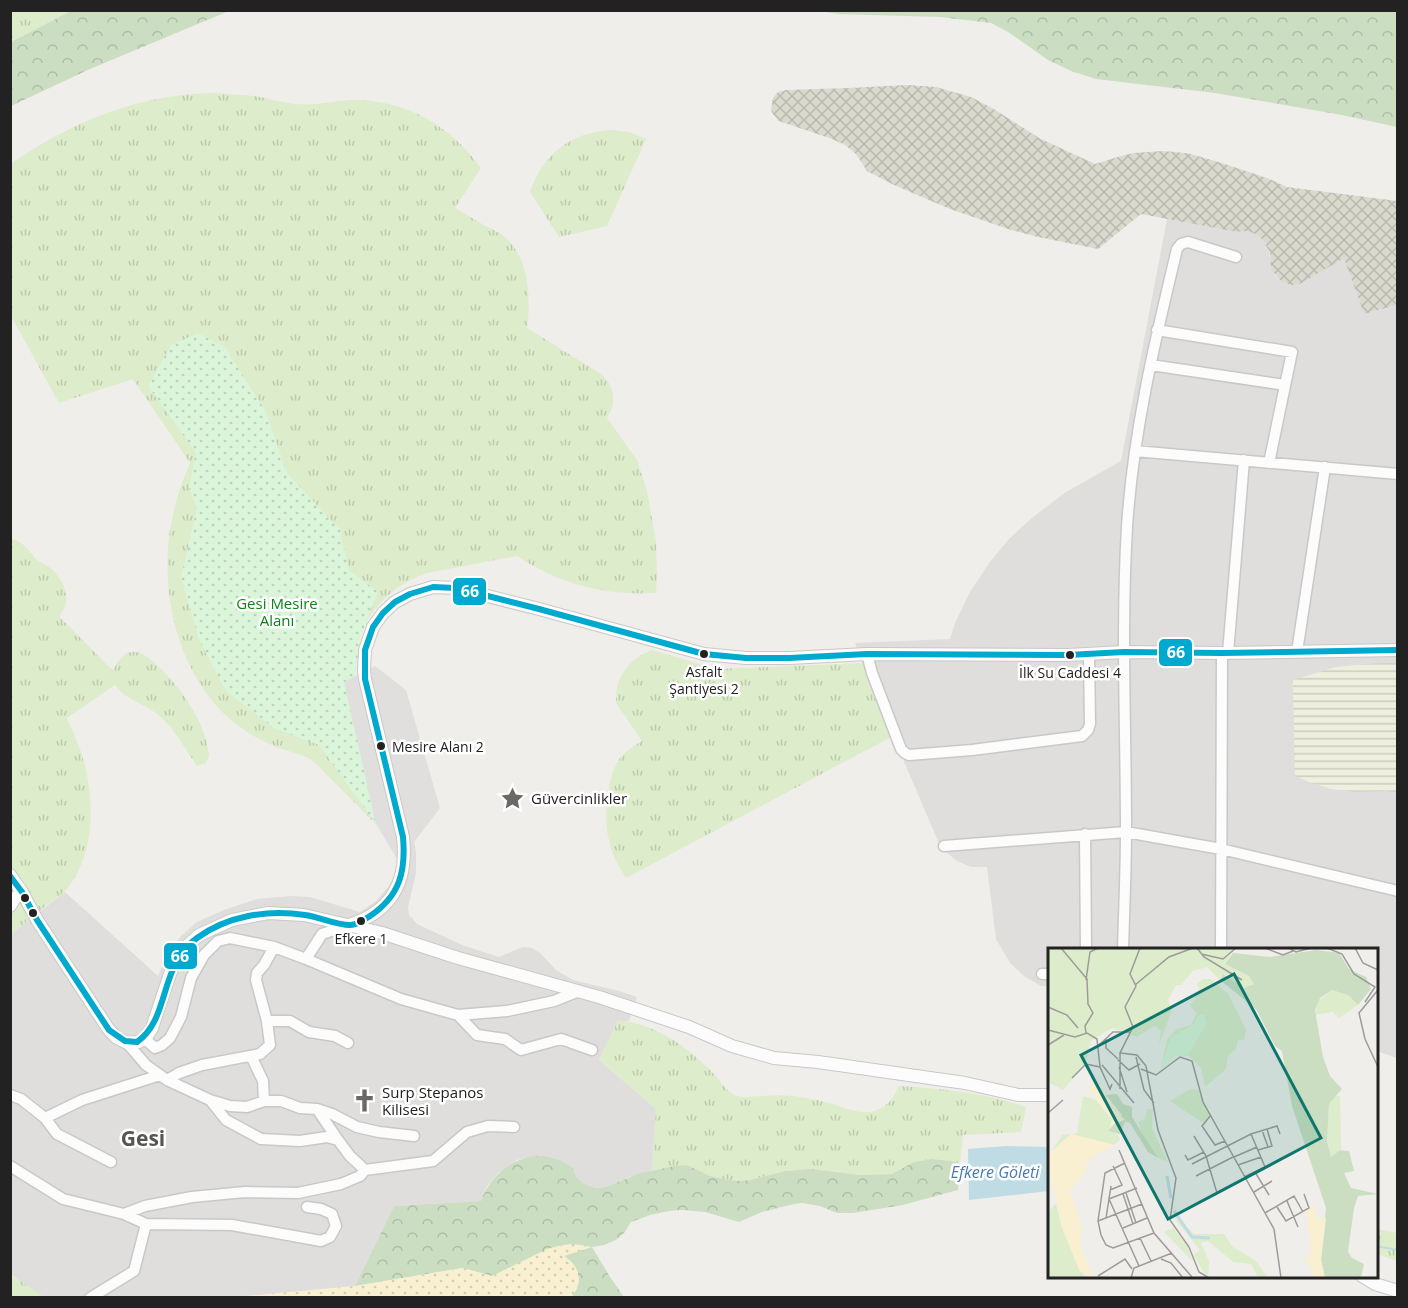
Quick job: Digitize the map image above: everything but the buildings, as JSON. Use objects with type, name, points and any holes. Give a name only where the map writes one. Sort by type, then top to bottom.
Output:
[{"type":"street","points":[[1123,948],[1126,832],[1124,652],[1127,526],[1135,451],[1157,330],[1177,249],[1181,244],[1188,242],[1236,257]]},
{"type":"street","points":[[1157,330],[1292,352],[1269,462]]},
{"type":"street","points":[[1151,364],[1285,385]]},
{"type":"street","points":[[1135,451],[1398,474]]},
{"type":"street","points":[[1221,948],[1225,653],[1244,460]]},
{"type":"street","points":[[1297,652],[1325,467]]},
{"type":"street","points":[[306,959],[322,934],[361,921],[380,910],[394,893],[402,876],[405,856],[403,837],[368,692],[364,671],[365,650],[373,627],[383,613],[395,602],[410,594],[433,587],[456,588],[704,654],[746,658],[867,654],[1398,651]]},
{"type":"street","points":[[867,654],[901,749],[909,754],[972,750],[1082,736],[1090,724],[1089,654]]},
{"type":"street","points":[[944,846],[1126,832],[1221,849],[1398,891]]},
{"type":"street","points":[[1085,834],[1086,948]]},
{"type":"street","points":[[10,875],[109,1030],[117,1038],[127,1043],[146,1065],[163,1078],[210,1100],[230,1106],[247,1107],[264,1101],[281,1101],[300,1108],[332,1113],[357,1127],[388,1134],[414,1136]]},
{"type":"street","points":[[10,906],[22,892]]},
{"type":"street","points":[[127,1043],[145,1039],[152,1028],[173,965],[184,949],[198,936],[232,920],[268,913],[304,915],[382,933],[458,958],[632,1007],[680,1023],[732,1046],[774,1058],[965,1083],[1018,1095],[1048,1095]]},
{"type":"street","points":[[145,1039],[155,1048],[170,1038],[181,1017],[191,978],[204,955],[218,940],[230,938],[274,947],[401,999],[458,1015],[507,1011],[554,1001],[579,991]]},
{"type":"street","points":[[45,1118],[82,1100],[202,1065],[260,1054],[270,1045],[267,1021],[256,980],[257,973],[274,947]]},
{"type":"street","points":[[458,1015],[477,1035],[505,1039],[521,1050],[561,1039],[591,1050]]},
{"type":"street","points":[[267,1021],[290,1021],[309,1032],[334,1036],[348,1043]]},
{"type":"street","points":[[251,1056],[263,1081],[264,1101]]},
{"type":"street","points":[[10,1095],[21,1099],[45,1118],[57,1134],[111,1162]]},
{"type":"street","points":[[210,1100],[226,1120],[261,1139],[300,1141],[327,1137],[338,1140]]},
{"type":"street","points":[[317,1109],[350,1156],[365,1170]]},
{"type":"street","points":[[124,1214],[145,1206],[192,1197],[245,1192],[298,1193],[341,1184],[360,1176],[365,1170],[433,1161],[467,1132],[488,1126],[514,1127]]},
{"type":"street","points":[[10,1166],[63,1199],[124,1214],[146,1224],[232,1226],[321,1241],[330,1237],[336,1226],[332,1214],[321,1209],[306,1207]]},
{"type":"street","points":[[90,1298],[134,1271],[146,1224]]},
{"type":"street","points":[[1365,1278],[1375,1284],[1398,1291]]},
{"type":"shaded area","points":[[907,85],[936,87],[971,97],[1039,138],[1095,164],[1134,153],[1176,152],[1225,164],[1287,187],[1397,201],[1397,305],[1364,314],[1344,258],[1300,284],[1291,285],[1282,282],[1271,268],[1270,253],[1265,243],[1258,235],[1247,231],[1236,232],[1141,214],[1098,249],[1008,229],[950,209],[894,185],[867,171],[856,154],[845,145],[779,121],[771,110],[773,98],[778,92],[786,90]]},
{"type":"shaded area","points":[[1167,219],[1236,232],[1247,231],[1258,235],[1268,247],[1275,276],[1287,284],[1300,284],[1344,257],[1364,314],[1397,305],[1397,1058],[1378,1051],[1378,948],[1048,948],[1048,986],[1041,986],[1024,976],[1010,963],[996,939],[987,867],[971,867],[957,861],[938,841],[855,643],[950,639],[970,592],[989,563],[1009,539],[1066,492],[1121,461]]},
{"type":"shaded area","points":[[375,666],[406,690],[440,808],[399,862],[376,824],[344,682]]},
{"type":"shaded area","points":[[414,841],[416,873],[408,907],[409,915],[417,924],[462,945],[499,957],[520,948],[532,948],[556,970],[573,980],[637,997],[629,1021],[618,1021],[599,1060],[656,1109],[652,1170],[606,1187],[596,1188],[583,1183],[576,1176],[572,1167],[560,1160],[546,1156],[532,1156],[517,1160],[498,1173],[487,1186],[481,1201],[394,1206],[355,1286],[234,1298],[44,1298],[11,1274],[11,934],[65,892],[158,976],[168,952],[197,922],[257,899],[310,897],[360,912],[376,901],[388,887],[399,862]]},
{"type":"green space","points":[[11,11],[71,11],[11,42]]},
{"type":"green space","points":[[71,11],[229,11],[90,69],[11,106],[11,42]]},
{"type":"green space","points":[[820,11],[1397,11],[1397,127],[1215,93],[1096,79],[1048,60],[991,23],[940,17],[837,14]]},
{"type":"green space","points":[[209,93],[254,96],[303,104],[351,100],[390,104],[425,118],[455,139],[481,168],[455,208],[500,233],[520,257],[527,281],[529,305],[527,328],[606,379],[613,394],[612,406],[607,418],[637,460],[647,491],[656,541],[656,593],[619,592],[583,586],[549,574],[517,556],[427,573],[396,589],[373,612],[359,641],[355,676],[344,682],[376,824],[313,761],[261,740],[237,725],[212,701],[197,679],[176,630],[170,604],[168,577],[171,524],[190,463],[133,379],[59,403],[11,316],[10,164],[57,136],[105,114],[155,99]]},
{"type":"green space","points":[[610,130],[629,132],[646,139],[607,226],[559,237],[530,192],[536,179],[550,156],[560,148],[582,136]]},
{"type":"green space","name":"Gesi Mesire Alanı","points":[[198,333],[225,347],[266,412],[287,473],[340,530],[349,570],[378,592],[361,635],[355,676],[344,682],[376,824],[319,745],[274,728],[226,691],[199,640],[181,577],[197,508],[189,488],[196,453],[148,386],[171,345]]},
{"type":"green space","points":[[11,538],[22,544],[36,559],[56,573],[64,587],[66,598],[65,607],[59,616],[113,671],[125,655],[138,652],[145,655],[172,680],[197,717],[207,743],[209,756],[206,763],[197,766],[163,719],[152,710],[129,698],[115,685],[67,718],[88,778],[91,812],[87,846],[75,877],[65,891],[11,934]]},
{"type":"green space","points":[[652,650],[717,669],[863,663],[893,736],[626,878],[610,846],[606,824],[607,801],[614,769],[622,755],[642,741],[616,703],[616,694],[621,678],[630,664]]},
{"type":"green space","points":[[1397,663],[1397,793],[1332,789],[1295,776],[1293,680],[1336,667]]},
{"type":"green space","points":[[618,1020],[645,1026],[670,1038],[692,1053],[728,1091],[738,1096],[794,1096],[821,1101],[853,1111],[870,1112],[884,1106],[899,1086],[947,1090],[994,1098],[1026,1107],[1021,1132],[963,1135],[960,1163],[932,1159],[914,1162],[892,1174],[860,1175],[811,1169],[785,1171],[739,1181],[710,1176],[687,1165],[652,1170],[656,1109],[599,1060]]},
{"type":"green space","points":[[532,1156],[546,1156],[560,1160],[572,1167],[576,1176],[583,1183],[596,1188],[606,1187],[640,1173],[687,1165],[710,1176],[739,1181],[785,1171],[811,1169],[860,1175],[892,1174],[914,1162],[932,1159],[960,1163],[958,1190],[903,1205],[853,1213],[837,1213],[820,1206],[802,1203],[762,1212],[739,1222],[705,1212],[681,1210],[650,1215],[631,1222],[616,1240],[592,1247],[624,1297],[571,1297],[578,1286],[578,1275],[573,1264],[563,1256],[590,1247],[580,1245],[557,1246],[492,1276],[462,1268],[355,1286],[394,1206],[481,1201],[489,1185],[500,1172],[515,1162]]},
{"type":"green space","points":[[1378,1229],[1397,1233],[1397,1261],[1378,1254]]},
{"type":"green space","points":[[10,1274],[44,1297],[11,1297]]},
{"type":"sand","points":[[573,1244],[592,1247],[564,1256],[574,1265],[578,1275],[578,1286],[571,1297],[234,1297],[355,1286],[463,1268],[492,1276],[547,1249]]},
{"type":"water","name":"Efkere Göleti","points":[[1006,1146],[1048,1147],[1048,1191],[969,1200],[968,1149]]},
{"type":"waterway","points":[[1378,1246],[1398,1250]]},
{"type":"transit line","name":"66","points":[[10,876],[109,1030],[125,1041],[137,1042],[148,1032],[161,1006],[176,963],[185,950],[209,930],[235,919],[262,914],[291,913],[350,925],[370,916],[388,900],[399,882],[404,849],[365,679],[365,650],[373,627],[383,613],[395,602],[410,594],[433,587],[456,588],[704,654],[746,658],[867,654],[1068,655],[1124,652],[1398,650]]},
{"type":"place","name":"Asfalt Şantiyesi 2","points":[[704,654]]},
{"type":"place","name":"İlk Su Caddesi 4","points":[[1070,655]]},
{"type":"place","name":"Mesire Alanı 2","points":[[381,746]]},
{"type":"place","name":"Güvercinlikler","points":[[513,798]]},
{"type":"place","name":"Efkere 1","points":[[361,921]]},
{"type":"place","name":"Surp Stepanos Kilisesi","points":[[364,1101]]},
{"type":"district","name":"Gesi","points":[[143,1138]]}]
